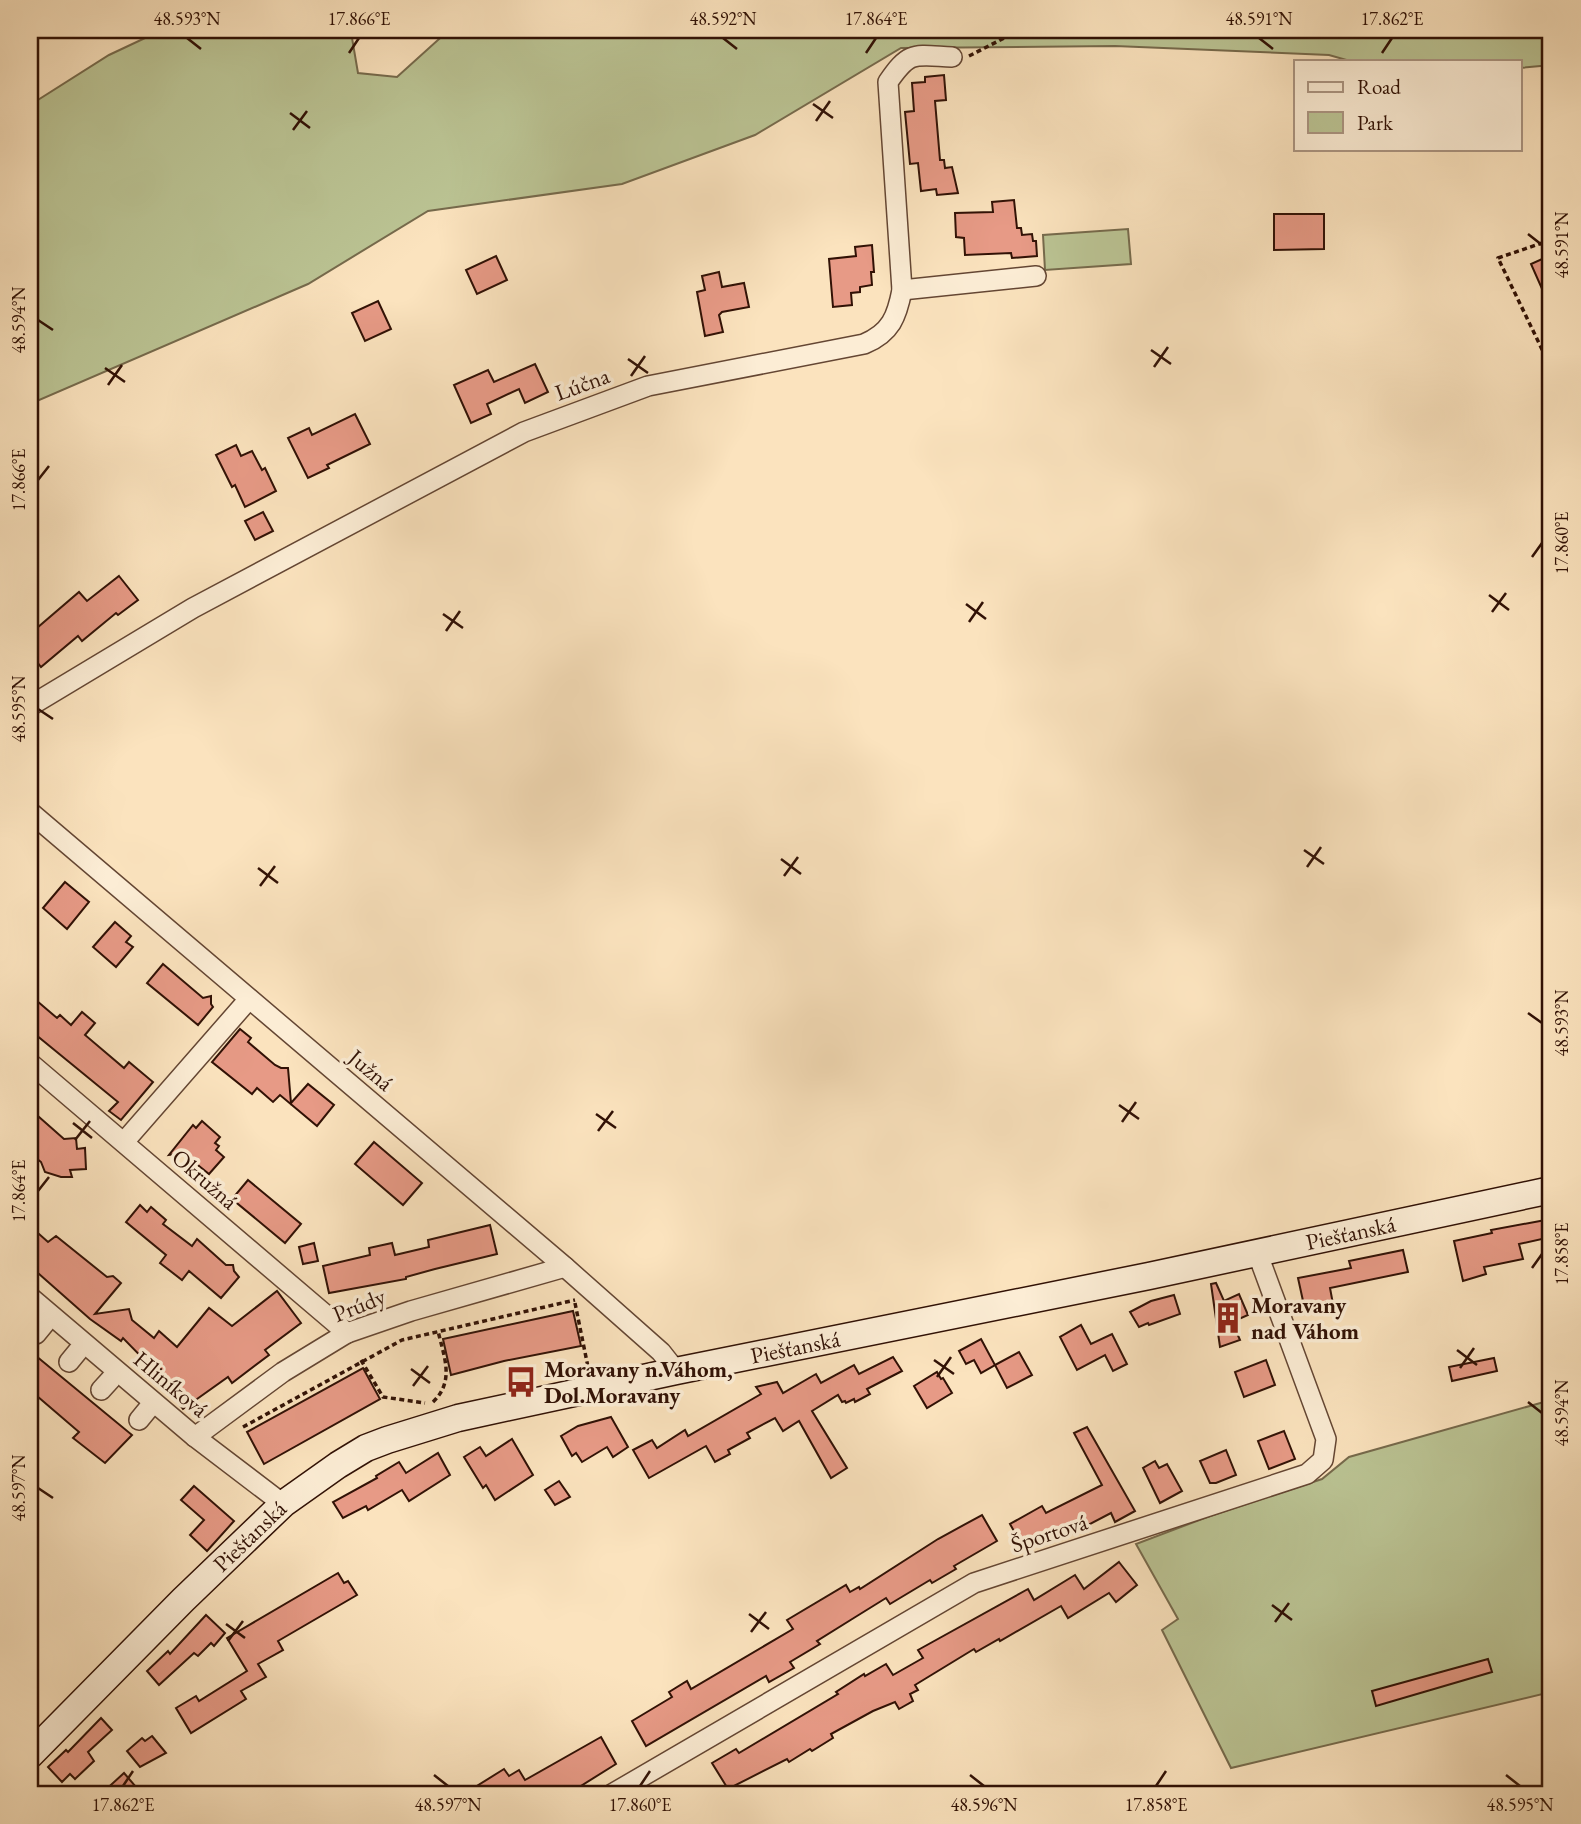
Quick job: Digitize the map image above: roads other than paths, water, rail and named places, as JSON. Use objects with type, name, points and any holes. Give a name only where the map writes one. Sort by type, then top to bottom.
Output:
[{"type":"main road","name":"Piešťanská","points":[[30,1755],[192,1591],[283,1504],[366,1448],[418,1429],[676,1371],[905,1326],[1551,1190]]},
{"type":"street","name":"Lúčna","points":[[30,706],[193,608],[524,432],[648,386],[864,344],[876,339],[898,313],[902,290],[888,82],[900,64],[913,55],[952,57]]},
{"type":"street","points":[[902,290],[1036,276]]},
{"type":"street","name":"Južná","points":[[30,812],[565,1267],[661,1352],[676,1371]]},
{"type":"street","points":[[124,1142],[249,999]]},
{"type":"street","name":"Okružná","points":[[30,1063],[347,1334]]},
{"type":"street","name":"Športová","points":[[612,1794],[974,1583],[1307,1474],[1323,1460],[1326,1439],[1257,1252]]},
{"type":"street","name":"Prúdy","points":[[195,1437],[283,1372],[347,1334],[411,1311],[565,1267]]},
{"type":"street","name":"Hliníková","points":[[30,1297],[195,1437],[283,1504]]},
{"type":"place","name":"Moravany nad Váhom","points":[[1228,1318]]},
{"type":"place","name":"Moravany n.Váhom, Dol.Moravany","points":[[521,1382]]}]
